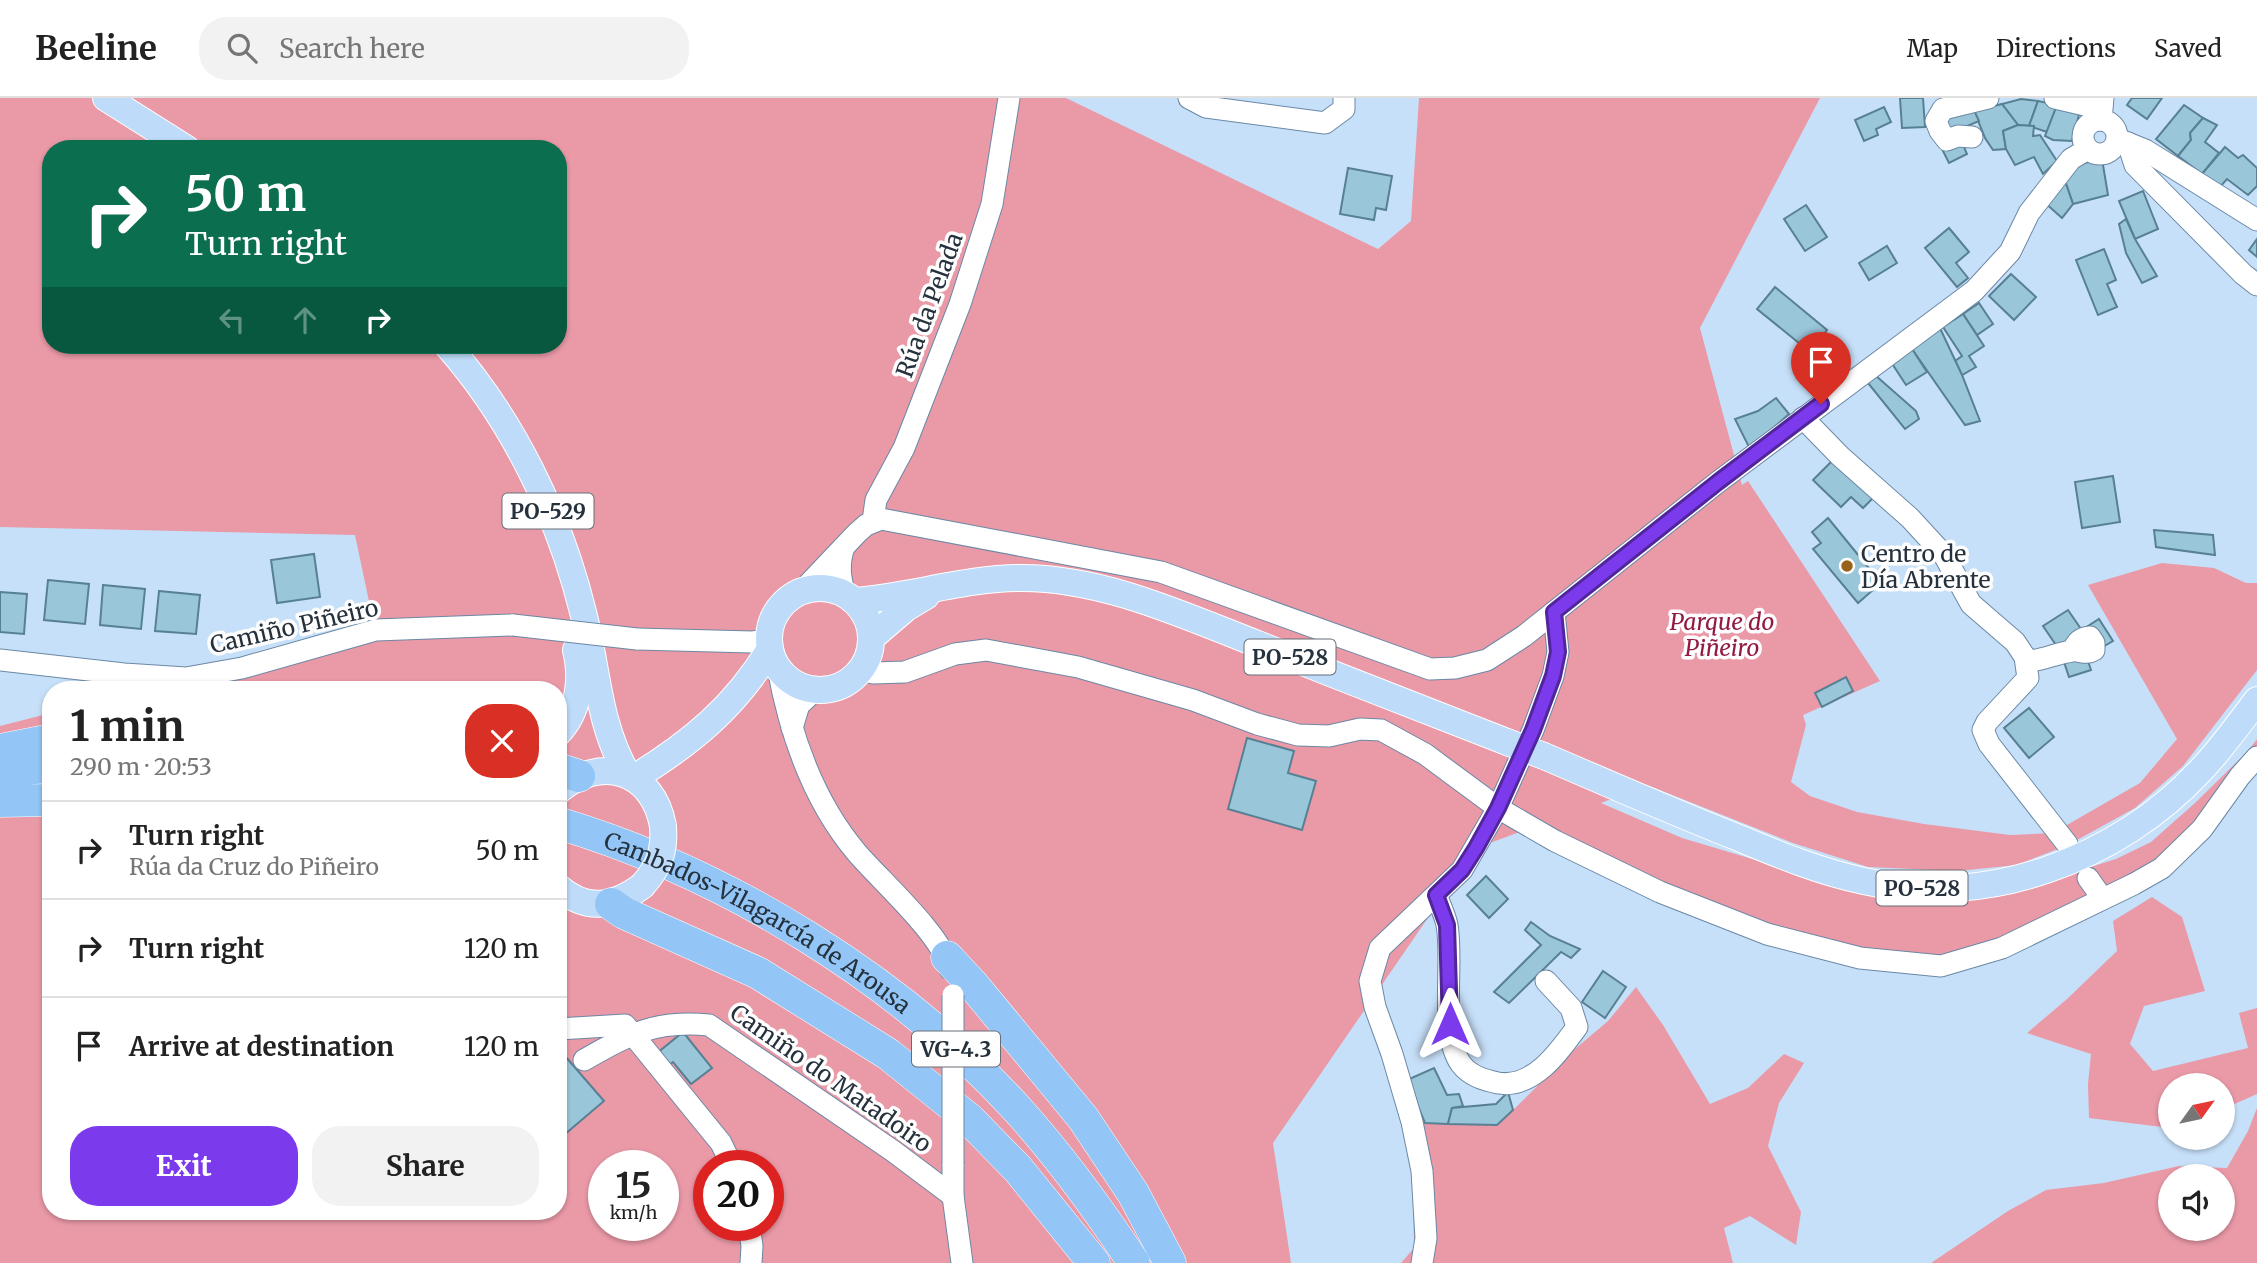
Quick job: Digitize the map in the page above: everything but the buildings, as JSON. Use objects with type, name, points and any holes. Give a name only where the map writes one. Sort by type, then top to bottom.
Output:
[{"type":"highway","points":[[0,750],[42,742]]},
{"type":"highway","points":[[0,774],[42,767]]},
{"type":"highway","points":[[0,801],[42,800]]},
{"type":"highway","name":"Cambados-Vilagarcía de Arousa","points":[[567,826],[614,843],[727,892],[848,963],[903,1002],[973,1064],[1019,1111],[1092,1199],[1133,1263]]},
{"type":"highway","points":[[611,904],[624,913],[758,973],[888,1054],[969,1119],[1010,1161],[1094,1263]]},
{"type":"highway","points":[[947,957],[1083,1118],[1133,1193],[1170,1263]]},
{"type":"main road","points":[[106,98],[173,140]]},
{"type":"main road","name":"PO-529","points":[[454,354],[506,424],[538,485],[573,573],[594,662],[598,699],[593,760],[569,779]]},
{"type":"main road","points":[[538,485],[544,529],[560,580],[579,662],[576,702],[567,723]]},
{"type":"main road","name":"PO-528","points":[[849,598],[890,598],[981,582],[1022,578],[1069,583],[1136,597],[1544,756],[1787,858],[1864,882],[1914,888],[1959,887],[2009,881],[2081,857],[2125,833],[2165,804],[2201,771],[2257,700]]},
{"type":"main road","name":"PO-528","points":[[871,638],[906,608],[927,596],[954,587]]},
{"type":"main road","points":[[630,776],[680,748],[721,712],[755,674],[784,669],[836,687],[846,683],[861,668],[870,649],[871,638],[866,618],[849,598],[828,589],[801,592],[784,603],[773,620],[784,669]]},
{"type":"main road","points":[[721,712],[760,689],[784,669]]},
{"type":"main road","name":"PO-529","points":[[598,699],[616,754],[630,776]]},
{"type":"main road","points":[[567,892],[581,901],[596,905],[611,904],[642,886],[656,871],[662,858],[665,783],[680,748]]},
{"type":"main road","points":[[569,779],[606,771],[630,776],[655,798],[662,819]]},
{"type":"street","name":"Rúa da Pelada","points":[[873,521],[876,500],[904,448],[960,304],[992,204],[1009,98]]},
{"type":"street","points":[[1189,98],[1206,107],[1325,122],[1344,109],[1343,98]]},
{"type":"street","points":[[1972,137],[1958,136],[1947,140],[1936,121],[1943,108],[1988,98]]},
{"type":"street","points":[[2055,98],[2092,109],[2115,128],[2136,165],[2257,285]]},
{"type":"street","points":[[2092,109],[2083,133],[2088,149],[2097,154],[2106,153],[2122,141]]},
{"type":"street","points":[[2122,141],[2145,150],[2257,220]]},
{"type":"street","points":[[801,592],[856,533],[873,521],[897,521],[1161,572],[1430,669],[1455,668],[1487,660],[1524,636],[1803,418],[1974,291],[2010,252],[2029,213],[2071,159],[2088,149]]},
{"type":"street","points":[[1803,418],[1840,456],[1910,518],[1944,555],[1971,604],[2015,642],[2025,657],[2031,661],[2051,658],[2073,650]]},
{"type":"street","points":[[844,547],[839,577],[849,598]]},
{"type":"street","points":[[1422,1263],[1426,1238],[1422,1171],[1412,1122],[1375,1007],[1370,981],[1380,948],[1462,870],[1498,808],[1533,730],[1553,676],[1558,652],[1554,612]]},
{"type":"street","name":"Camiño Piñeiro","points":[[0,660],[186,678],[242,668],[376,630],[513,625],[638,639],[752,642],[784,669]]},
{"type":"street","points":[[861,668],[873,673],[905,672],[955,654],[986,650],[1078,667],[1193,700],[1298,735],[1329,736],[1360,729],[1381,730],[1425,754],[1498,808],[1555,841],[1660,892],[1767,934],[1860,958],[1941,966],[2002,948],[2162,868],[2202,829],[2240,776],[2257,758]]},
{"type":"street","points":[[2025,657],[2028,678],[1987,722],[1983,730],[1989,744],[2067,844]]},
{"type":"street","points":[[784,669],[799,705],[792,727]]},
{"type":"street","points":[[784,669],[792,727],[805,765],[832,817],[855,851],[935,939],[947,957],[953,995],[953,1196],[962,1263]]},
{"type":"street","points":[[2088,878],[2102,898]]},
{"type":"street","points":[[1436,895],[1447,925],[1450,1024],[1454,1051],[1462,1065],[1480,1079],[1506,1084],[1527,1080],[1558,1053],[1577,1027],[1571,1008],[1546,981]]},
{"type":"street","name":"Camiño do Matadoiro","points":[[632,1033],[678,1022],[709,1025],[893,1151],[953,1196]]},
{"type":"street","points":[[567,1028],[625,1025],[724,1150]]},
{"type":"street","points":[[584,1060],[632,1033]]},
{"type":"street","points":[[751,1241],[751,1263]]},
{"type":"green space","name":"Parque do Piñeiro","points":[[0,98],[1066,98],[1378,249],[1411,221],[1419,98],[1820,98],[1700,328],[1742,485],[1748,481],[1880,681],[1803,715],[1806,725],[1791,782],[1810,796],[1857,812],[2010,835],[2053,833],[2140,783],[2177,739],[2088,585],[2162,563],[2214,568],[2246,583],[2257,583],[2257,670],[2183,766],[2135,808],[2068,845],[2017,865],[1958,871],[1868,867],[1793,843],[1647,785],[1601,803],[1682,838],[1829,882],[2059,877],[2116,859],[2151,842],[2195,803],[2257,739],[2257,760],[2162,868],[2002,948],[1906,969],[1660,892],[1536,826],[1476,848],[1273,1143],[1291,1263],[0,1263],[0,726],[42,715],[42,1220],[567,1220],[567,681],[175,681],[375,630],[355,535],[0,527]]},
{"type":"green space","points":[[2152,897],[2182,917],[2205,991],[2144,1006],[2130,1044],[2153,1071],[2248,1048],[2239,1013],[2257,1008],[2257,1094],[2235,1104],[2235,1073],[2158,1073],[2158,1127],[2089,1118],[2091,1054],[2027,1033],[2117,951],[2113,921]]},
{"type":"green space","points":[[1636,987],[1663,1025],[1710,1104],[1748,1088],[1784,1054],[1804,1063],[1779,1103],[1768,1146],[1801,1212],[1796,1245],[1750,1216],[1724,1228],[1733,1263],[1401,1263],[1414,1248],[1412,1122],[1498,1125],[1575,1049],[1608,1021]]},
{"type":"green space","points":[[2257,1108],[2257,1263],[1931,1263],[2008,1211],[2046,1190],[2104,1183],[2158,1171],[2158,1241],[2235,1241],[2235,1164],[2229,1164],[2248,1131]]},
{"type":"place","name":"Centro de Día Abrente","points":[[1847,566]]},
{"type":"route","points":[[1450,1024],[1447,925],[1436,895],[1462,870],[1476,848],[1498,808],[1533,730],[1553,676],[1558,652],[1554,612],[1821,404]]}]
